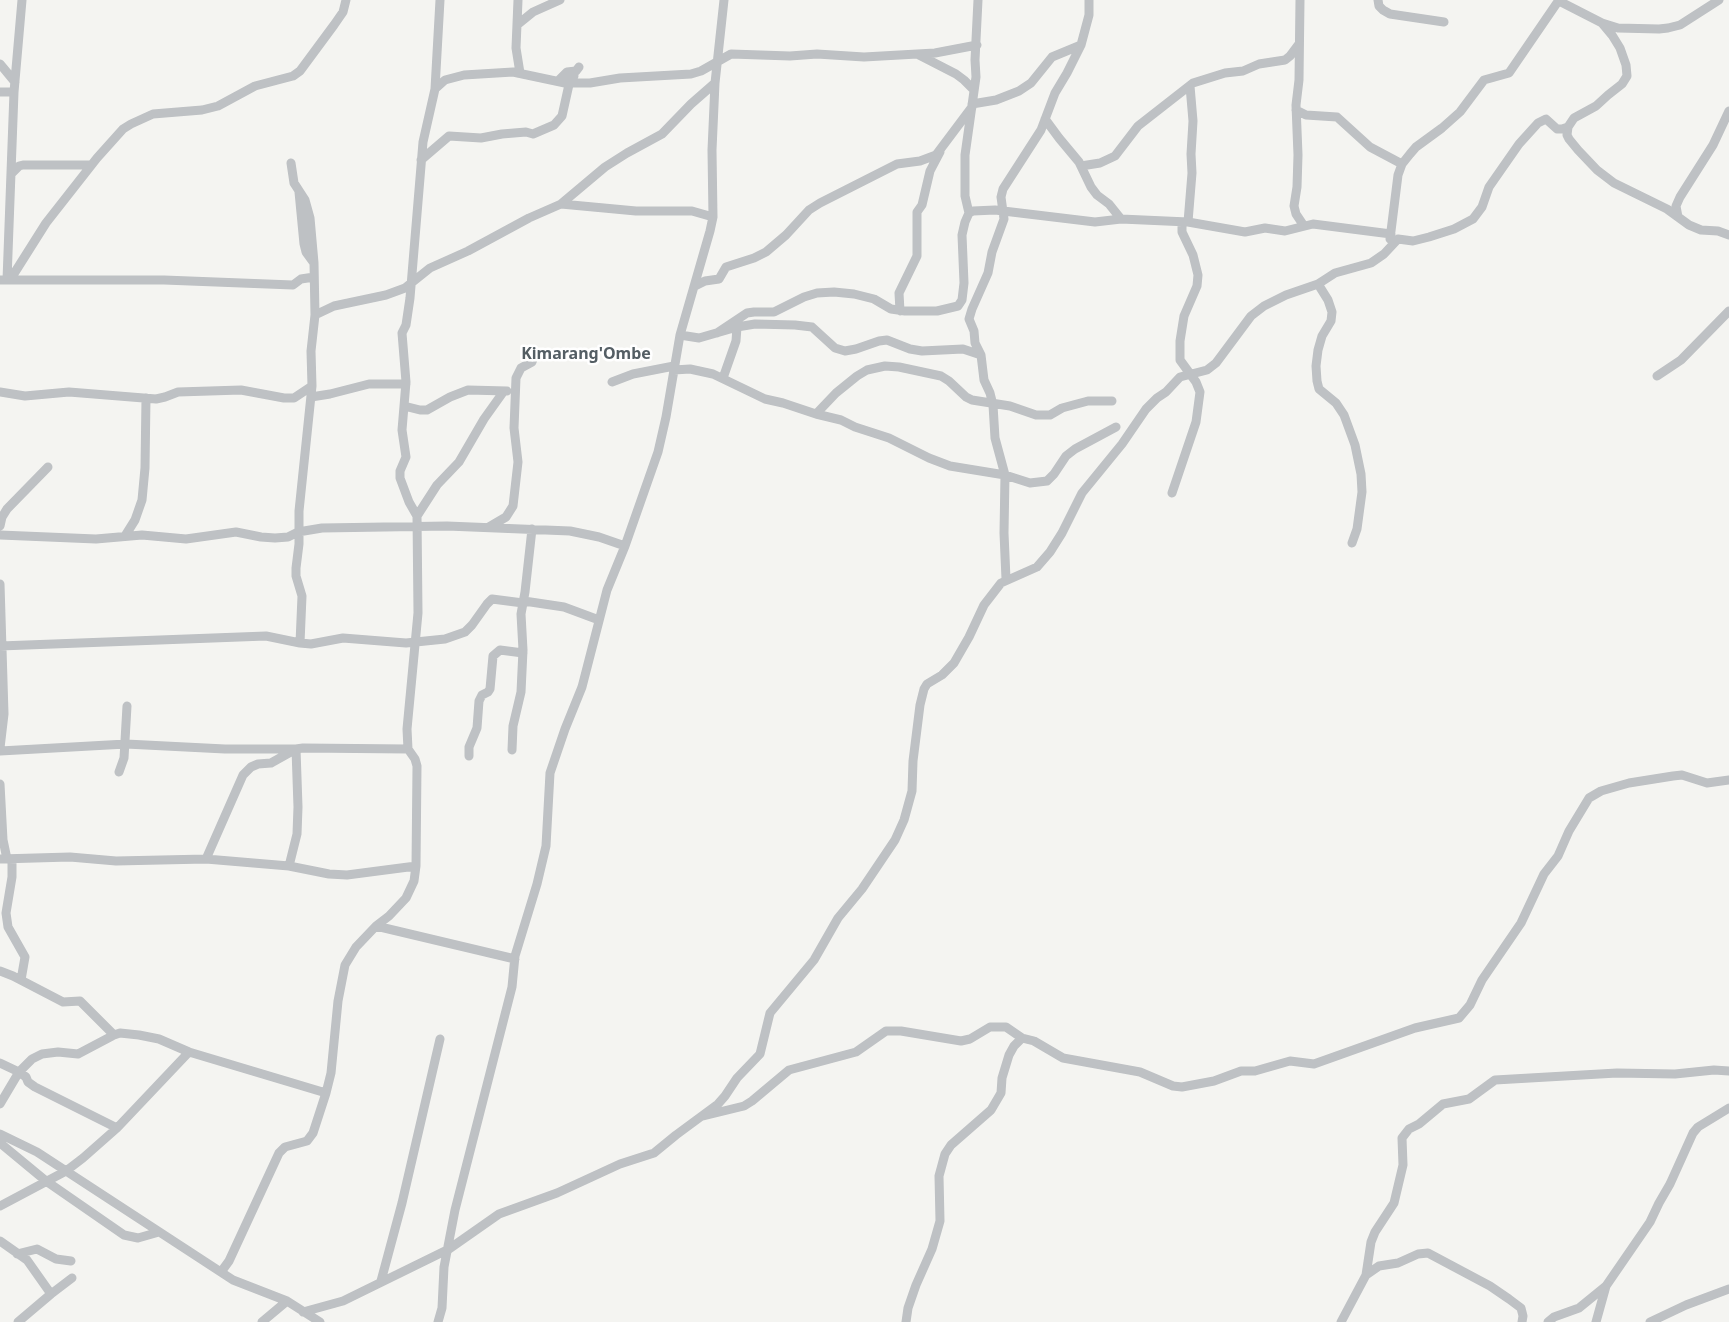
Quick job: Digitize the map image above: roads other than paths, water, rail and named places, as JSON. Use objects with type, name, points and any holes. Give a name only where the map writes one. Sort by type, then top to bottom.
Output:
[{"type":"street","points":[[6,280],[14,92],[22,0]]},
{"type":"street","points":[[6,280],[46,223],[91,165],[124,130],[146,116],[218,106],[255,86],[293,76],[305,66],[334,26],[343,12],[346,0]]},
{"type":"street","points":[[417,516],[409,502],[400,478],[400,472],[406,457],[402,430],[406,384],[402,333],[406,325],[424,133],[435,89],[440,0]]},
{"type":"street","points":[[518,0],[516,48],[520,73]]},
{"type":"street","points":[[517,25],[533,12],[560,0]]},
{"type":"street","points":[[438,1322],[442,1308],[444,1267],[455,1210],[512,987],[515,959],[546,846],[550,773],[565,729],[578,700],[607,590],[625,546],[658,452],[680,335],[713,217],[712,150],[716,63],[724,0]]},
{"type":"street","points":[[717,333],[747,314],[774,312],[804,297],[818,293],[854,294],[874,299],[891,309],[900,311],[937,311],[958,306],[962,300],[964,283],[962,235],[969,213],[965,196],[965,155],[974,90],[978,0]]},
{"type":"street","points":[[1006,579],[1004,533],[1005,475],[995,438],[993,405],[984,380],[981,355],[975,343],[974,331],[969,319],[988,273],[992,252],[1004,218],[1001,197],[1003,189],[1041,130],[1055,93],[1081,45],[1089,15],[1089,0]]},
{"type":"street","points":[[1300,0],[1301,25],[1296,110],[1298,155],[1295,211],[1304,226]]},
{"type":"street","points":[[1378,0],[1379,6],[1390,14],[1444,22]]},
{"type":"street","points":[[1390,246],[1397,183],[1402,164],[1416,147],[1460,112],[1484,80],[1509,73],[1559,0],[1602,23],[1618,28],[1668,28],[1680,25],[1719,0]]},
{"type":"street","points":[[1602,23],[1612,35],[1624,58],[1627,70],[1626,79],[1596,106],[1574,118],[1568,127],[1567,135],[1578,150],[1614,183],[1667,209],[1686,224],[1701,230],[1718,231],[1729,235]]},
{"type":"street","points":[[1081,166],[1100,163],[1115,156],[1138,126],[1198,81],[1221,74],[1243,71],[1259,64],[1285,60],[1299,44]]},
{"type":"street","points":[[435,89],[446,80],[464,75],[498,72],[520,73],[558,81],[575,76],[620,78],[691,74],[701,71],[731,54],[790,56],[817,54],[864,57],[934,53],[977,45]]},
{"type":"street","points":[[900,311],[900,293],[917,256],[918,212],[923,201],[927,179],[941,150],[956,126],[972,105],[996,100],[1019,92],[1031,83],[1052,57],[1081,45]]},
{"type":"street","points":[[917,54],[956,74],[974,90]]},
{"type":"street","points":[[0,64],[15,82]]},
{"type":"street","points":[[558,81],[568,72],[575,76]]},
{"type":"street","points":[[421,160],[449,136],[481,138],[526,132],[533,134],[554,125],[562,116],[575,76]]},
{"type":"street","points":[[314,315],[334,306],[391,294],[405,288],[430,268],[561,204],[605,168],[662,134],[691,104],[715,83]]},
{"type":"street","points":[[1172,493],[1196,422],[1200,392],[1198,386],[1181,364],[1179,355],[1184,316],[1197,286],[1198,274],[1193,255],[1182,232],[1192,173],[1193,121],[1190,86]]},
{"type":"street","points":[[0,92],[14,92]]},
{"type":"street","points":[[1296,110],[1306,115],[1337,117],[1370,147],[1402,164]]},
{"type":"street","points":[[1678,217],[1676,206],[1680,197],[1713,145],[1729,111]]},
{"type":"street","points":[[1045,118],[1076,158],[1091,187],[1097,195],[1110,204],[1120,219]]},
{"type":"street","points":[[303,1312],[343,1301],[449,1248],[499,1214],[557,1193],[620,1164],[654,1153],[722,1100],[737,1078],[760,1054],[770,1013],[814,960],[838,918],[862,889],[895,840],[907,810],[912,791],[913,761],[921,696],[927,684],[954,663],[970,637],[984,604],[994,591],[1006,579],[1032,570],[1043,560],[1062,533],[1082,493],[1122,444],[1146,409],[1166,392],[1175,380],[1184,374],[1207,370],[1216,363],[1258,310],[1286,295],[1318,284],[1335,273],[1371,262],[1384,254],[1398,239],[1413,241],[1454,229],[1471,220],[1481,210],[1492,183],[1519,144],[1538,123],[1546,119],[1557,128],[1568,127]]},
{"type":"street","points":[[695,286],[705,281],[719,279],[726,267],[766,252],[786,235],[809,210],[820,203],[897,164],[929,158],[941,150]]},
{"type":"street","points":[[291,164],[294,183],[299,192],[304,244],[306,252],[314,263],[314,315],[311,351],[312,386],[298,532],[299,544],[296,573],[302,596],[300,643]]},
{"type":"street","points":[[12,173],[19,166],[23,165],[91,165]]},
{"type":"street","points":[[561,204],[636,211],[692,211],[713,217]]},
{"type":"street","points":[[969,213],[973,211],[1003,210],[1095,222],[1120,219],[1185,223],[1245,232],[1265,228],[1285,231],[1313,224],[1391,234]]},
{"type":"street","points":[[6,280],[164,280],[293,285],[301,279],[314,277]]},
{"type":"street","points":[[1318,284],[1328,300],[1332,312],[1318,350],[1317,381],[1319,389],[1336,403],[1344,415],[1355,446],[1360,474],[1362,492],[1357,529],[1352,544]]},
{"type":"street","points":[[1657,376],[1682,360],[1729,311]]},
{"type":"street","points":[[680,335],[699,338],[737,327],[766,323],[807,326],[817,331],[835,348],[845,351],[887,340],[910,349],[922,351],[963,349],[981,355]]},
{"type":"street","points":[[722,378],[736,341],[737,327]]},
{"type":"street","points":[[487,528],[506,518],[513,506],[518,462],[514,428],[515,390],[519,371],[532,362],[535,354]]},
{"type":"street","points":[[816,414],[836,393],[857,376],[868,370],[885,366],[941,376],[972,400],[993,405],[1010,406],[1036,415],[1050,415],[1073,404],[1091,401],[1112,401]]},
{"type":"street","points":[[612,382],[633,374],[674,368],[713,374],[765,399],[841,420],[899,442],[929,458],[950,466],[1005,475],[1030,483],[1047,481],[1074,448],[1116,427]]},
{"type":"street","points":[[311,397],[369,384],[406,384]]},
{"type":"street","points":[[0,392],[25,396],[69,392],[162,398],[178,392],[241,390],[294,398],[312,386]]},
{"type":"street","points":[[404,406],[427,410],[450,397],[468,390],[515,390]]},
{"type":"street","points":[[221,1272],[229,1261],[280,1153],[285,1148],[309,1139],[313,1133],[331,1073],[338,1001],[344,968],[356,947],[406,898],[414,881],[416,866],[417,766],[415,759],[408,749],[408,714],[413,685],[418,613],[417,516],[437,485],[459,462],[484,418],[504,391]]},
{"type":"street","points":[[125,536],[135,520],[142,500],[145,468],[146,398]]},
{"type":"street","points":[[0,526],[7,509],[48,467]]},
{"type":"street","points":[[0,535],[96,539],[142,535],[186,539],[236,532],[275,538],[288,537],[298,532],[322,528],[416,526],[532,528],[586,533],[625,546]]},
{"type":"street","points":[[512,750],[513,726],[521,692],[523,654],[521,614],[532,528]]},
{"type":"street","points":[[0,584],[4,714],[0,748]]},
{"type":"street","points":[[1,646],[266,636],[311,644],[343,638],[396,644],[445,639],[465,632],[492,599],[564,607],[600,620]]},
{"type":"street","points":[[469,756],[469,747],[477,728],[480,701],[482,695],[490,689],[493,656],[500,650],[523,654]]},
{"type":"street","points":[[119,772],[126,744],[127,706]]},
{"type":"street","points":[[0,752],[126,744],[225,749],[408,749]]},
{"type":"street","points":[[206,859],[243,775],[251,767],[258,764],[271,763],[296,749]]},
{"type":"street","points":[[289,866],[297,834],[296,749]]},
{"type":"street","points":[[700,1117],[744,1106],[789,1070],[856,1052],[886,1031],[901,1031],[965,1041],[990,1027],[1001,1027],[1010,1029],[1022,1038],[1034,1041],[1063,1058],[1140,1072],[1173,1086],[1182,1087],[1214,1081],[1241,1071],[1255,1071],[1283,1062],[1314,1064],[1415,1028],[1459,1018],[1470,1005],[1482,980],[1521,923],[1544,874],[1558,856],[1569,831],[1589,798],[1601,791],[1630,783],[1673,776],[1682,775],[1707,783],[1729,780]]},
{"type":"street","points":[[0,784],[3,840],[6,859],[12,877],[7,918],[8,927],[24,954],[21,980]]},
{"type":"street","points":[[6,859],[70,857],[116,861],[206,859],[289,866],[329,874],[347,875],[416,866]]},
{"type":"street","points":[[376,926],[515,959]]},
{"type":"street","points":[[0,970],[63,1002],[83,1002],[114,1034]]},
{"type":"street","points":[[0,1104],[19,1072],[37,1056],[58,1052],[78,1054],[114,1034],[125,1033],[159,1039],[189,1052],[326,1093]]},
{"type":"street","points":[[906,1322],[908,1308],[932,1249],[940,1220],[939,1176],[944,1154],[951,1145],[991,1110],[1001,1094],[1002,1078],[1009,1054],[1022,1038]]},
{"type":"street","points":[[382,1281],[440,1039]]},
{"type":"street","points":[[0,1206],[66,1171],[83,1158],[117,1128],[189,1052]]},
{"type":"street","points":[[0,1063],[19,1072],[35,1087],[117,1128]]},
{"type":"street","points":[[1341,1322],[1366,1275],[1370,1242],[1377,1227],[1391,1209],[1398,1188],[1403,1165],[1402,1138],[1404,1133],[1443,1104],[1469,1099],[1495,1080],[1617,1073],[1675,1074],[1714,1070],[1729,1071]]},
{"type":"street","points":[[1548,1322],[1554,1317],[1579,1308],[1606,1286],[1650,1222],[1693,1133],[1698,1127],[1729,1108]]},
{"type":"street","points":[[0,1134],[32,1149],[238,1283],[287,1301],[320,1322]]},
{"type":"street","points":[[0,1143],[46,1181],[129,1237],[138,1238],[159,1232]]},
{"type":"street","points":[[0,1241],[28,1262],[51,1294]]},
{"type":"street","points":[[17,1254],[37,1249],[56,1259],[72,1261]]},
{"type":"street","points":[[1366,1275],[1379,1266],[1398,1263],[1418,1254],[1428,1253],[1490,1286],[1509,1299],[1520,1308],[1523,1316],[1522,1322]]},
{"type":"street","points":[[18,1322],[72,1278]]},
{"type":"street","points":[[1596,1322],[1606,1286]]},
{"type":"street","points":[[1650,1322],[1686,1305],[1729,1289]]},
{"type":"street","points":[[262,1322],[287,1301]]},
{"type":"district","name":"Kimarang'Ombe","points":[[586,354]]}]
